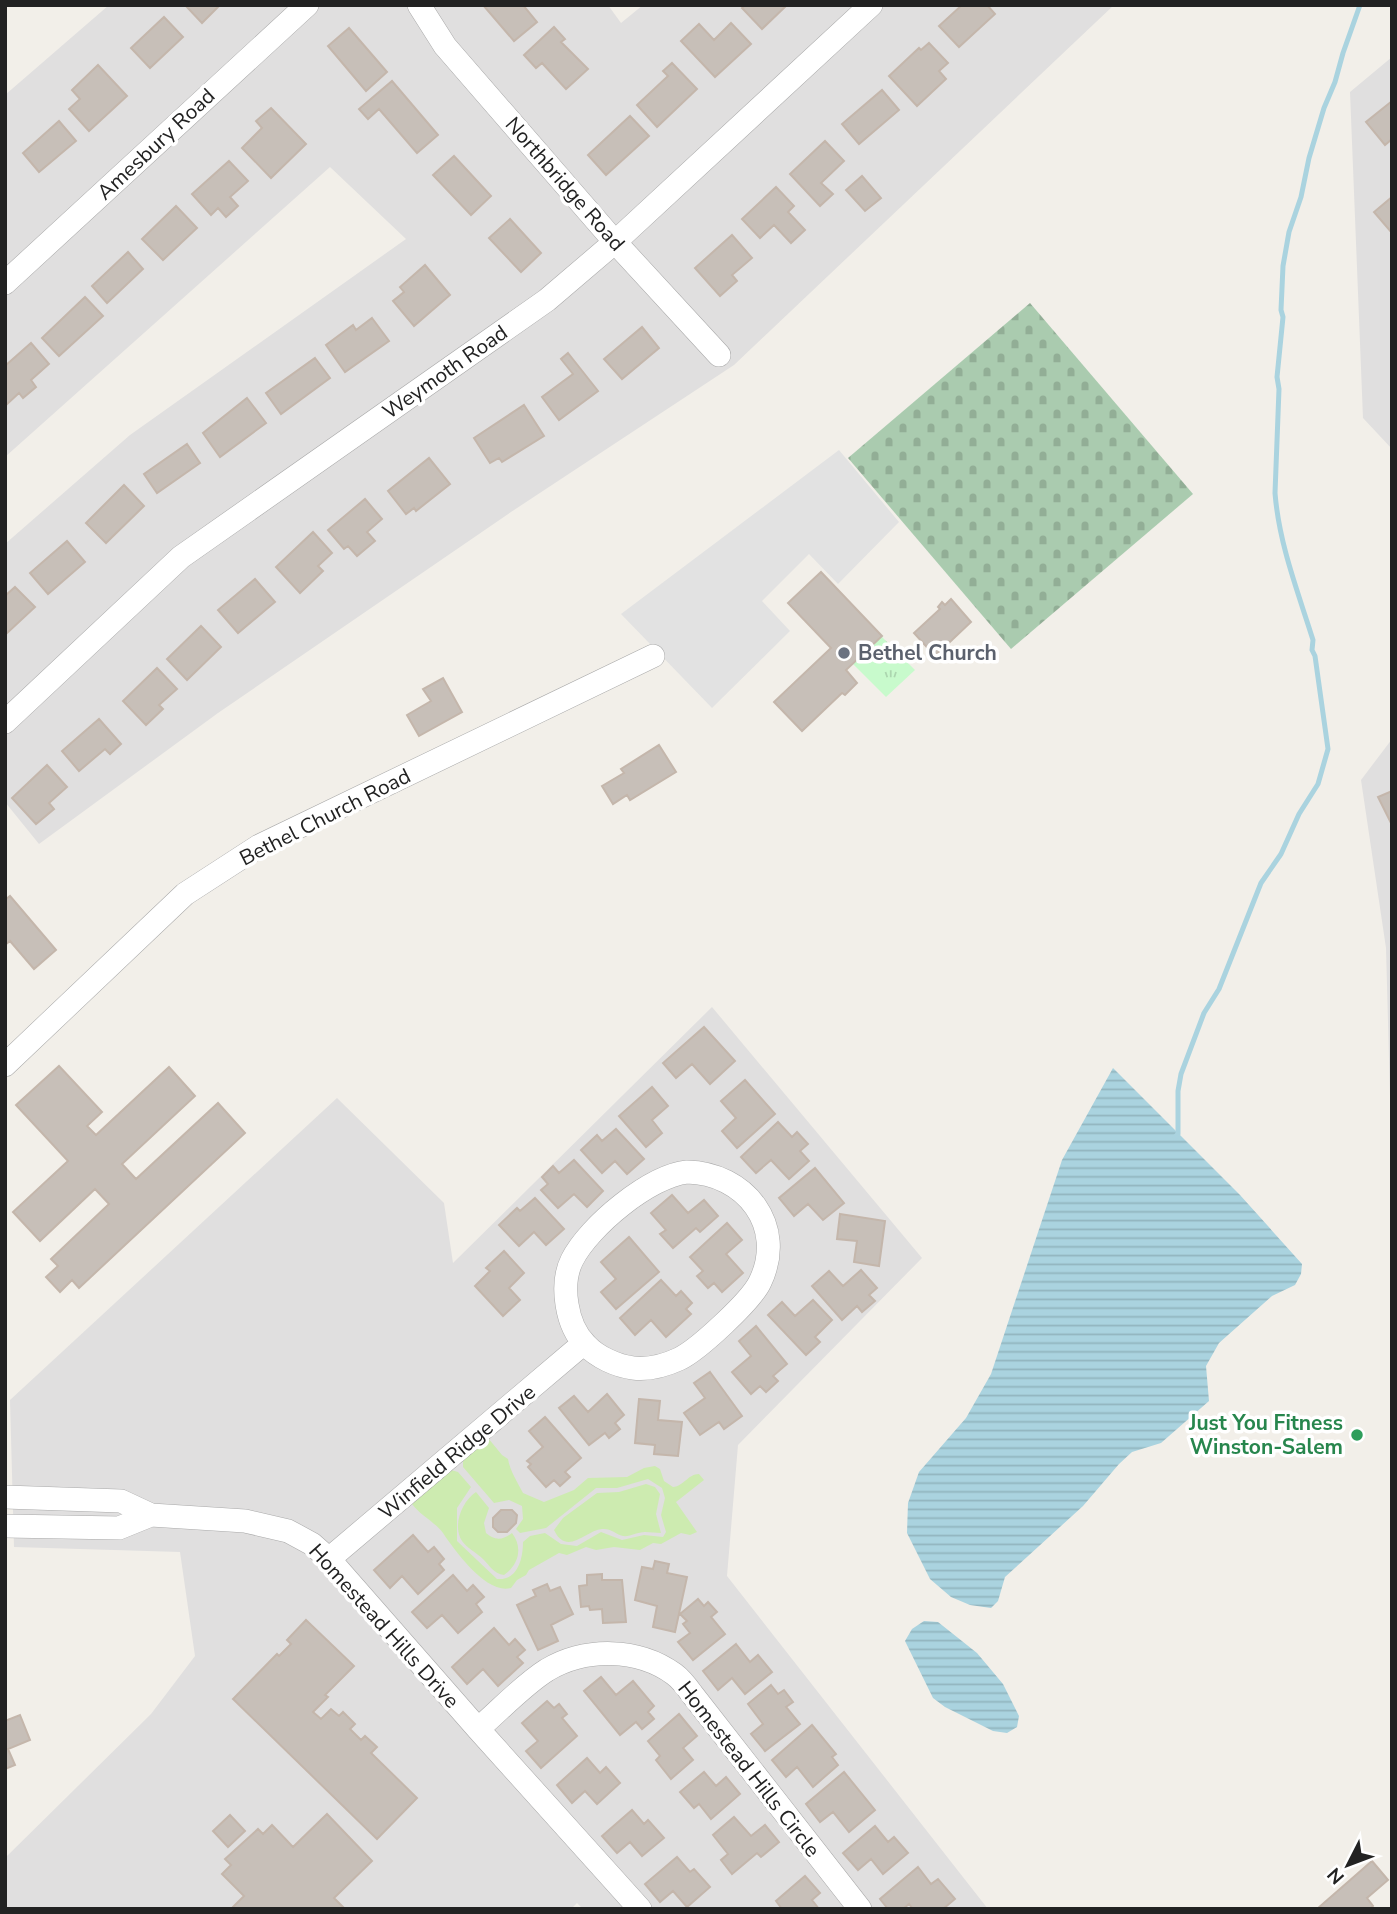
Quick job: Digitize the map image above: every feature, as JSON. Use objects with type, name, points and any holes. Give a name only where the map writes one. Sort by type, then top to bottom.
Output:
[{"type":"street","name":"Amesbury Road","points":[[5,283],[307,5]]},
{"type":"street","name":"Northbridge Road","points":[[419,5],[445,46],[615,242],[719,355]]},
{"type":"street","name":"Weymoth Road","points":[[5,722],[181,557],[547,300],[615,242],[871,5]]},
{"type":"street","name":"Bethel Church Road","points":[[5,1065],[185,894],[260,846],[653,656]]},
{"type":"street","points":[[704,1172],[733,1184],[747,1194],[757,1208],[767,1232],[768,1249],[761,1280],[747,1301],[681,1358],[651,1368],[617,1364],[584,1343],[572,1319],[565,1285],[572,1259],[603,1222],[641,1190],[659,1179],[678,1173],[704,1172]]},
{"type":"street","name":"Winfield Ridge Drive","points":[[329,1559],[584,1343]]},
{"type":"street","points":[[5,1497],[121,1501],[151,1515]]},
{"type":"street","name":"Homestead Hills Drive","points":[[5,1526],[119,1528],[151,1515],[267,1524],[288,1531],[312,1544],[329,1559],[640,1909]]},
{"type":"street","name":"Homestead Hills Circle","points":[[478,1729],[546,1671],[568,1660],[613,1653],[637,1657],[659,1665],[677,1676],[692,1694],[860,1909]]},
{"type":"shaded area","points":[[109,5],[608,5],[621,23],[643,5],[1114,5],[734,365],[511,512],[218,713],[39,844],[5,802],[5,544],[130,435],[406,239],[330,167],[5,457],[5,95]]},
{"type":"shaded area","points":[[1392,57],[1392,449],[1363,418],[1350,92]]},
{"type":"shaded area","points":[[839,450],[899,522],[838,584],[809,554],[762,601],[790,631],[712,708],[621,614]]},
{"type":"shaded area","points":[[1392,739],[1392,1170],[1386,948],[1361,780]]},
{"type":"shaded area","points":[[712,1007],[922,1258],[738,1445],[727,1576],[988,1909],[583,1909],[577,1903],[571,1909],[5,1909],[5,1858],[151,1714],[195,1656],[180,1552],[14,1547],[10,1400],[337,1098],[444,1203],[453,1263]]},
{"type":"green space","points":[[1030,303],[1193,494],[1011,649],[848,458]]},
{"type":"green space","points":[[881,636],[915,670],[886,697],[853,664]]},
{"type":"green space","points":[[488,1438],[508,1459],[523,1493],[544,1502],[574,1490],[588,1478],[627,1477],[644,1468],[655,1466],[660,1469],[664,1481],[673,1487],[699,1474],[704,1480],[676,1502],[697,1532],[690,1535],[681,1533],[661,1544],[653,1543],[640,1550],[614,1547],[596,1550],[586,1547],[567,1555],[559,1553],[529,1570],[511,1588],[492,1585],[472,1570],[440,1529],[412,1504],[451,1470],[458,1472],[471,1487],[457,1508],[457,1541],[497,1579],[510,1576],[518,1567],[523,1542],[530,1536],[545,1533],[561,1544],[577,1546],[601,1532],[622,1540],[644,1535],[663,1537],[666,1532],[661,1515],[665,1498],[662,1488],[648,1479],[617,1488],[596,1488],[546,1528],[520,1533],[516,1529],[523,1519],[522,1506],[509,1500],[494,1503],[463,1467],[463,1460]]},
{"type":"green space","points":[[646,1484],[655,1487],[660,1494],[656,1514],[661,1533],[642,1532],[623,1536],[602,1529],[571,1542],[559,1538],[554,1530],[563,1518],[597,1493],[619,1492]]},
{"type":"green space","points":[[476,1492],[489,1508],[484,1523],[486,1533],[499,1539],[512,1533],[515,1538],[518,1556],[504,1575],[492,1569],[464,1544],[459,1535],[460,1514],[466,1501]]},
{"type":"water","points":[[1113,1068],[1240,1195],[1302,1264],[1301,1274],[1295,1285],[1272,1296],[1219,1343],[1206,1366],[1209,1401],[1161,1443],[1132,1452],[1119,1464],[1083,1506],[1005,1577],[998,1601],[991,1608],[970,1605],[951,1597],[930,1579],[907,1533],[908,1503],[919,1472],[966,1418],[991,1374],[1062,1160]]},
{"type":"water","points":[[924,1621],[938,1622],[977,1653],[1003,1684],[1019,1716],[1017,1727],[1007,1733],[993,1731],[945,1707],[933,1698],[905,1641],[912,1629]]},
{"type":"building","points":[[185,5],[220,5],[202,23]]},
{"type":"building","points":[[483,5],[523,5],[537,22],[514,41]]},
{"type":"building","points":[[745,5],[787,5],[762,29],[742,8]]},
{"type":"building","points":[[962,5],[987,5],[995,14],[959,47],[939,26]]},
{"type":"building","points":[[164,17],[183,37],[150,68],[131,48]]},
{"type":"building","points":[[731,23],[751,44],[715,77],[681,41],[699,24],[714,40]]},
{"type":"building","points":[[554,27],[565,39],[561,42],[588,69],[566,89],[542,63],[536,68],[524,55]]},
{"type":"building","points":[[349,28],[387,72],[366,91],[328,46]]},
{"type":"building","points":[[929,43],[948,63],[939,71],[946,79],[917,106],[889,76],[919,48],[921,50]]},
{"type":"building","points":[[672,63],[697,89],[657,127],[637,105],[668,76],[663,71]]},
{"type":"building","points":[[98,65],[127,96],[89,131],[69,109],[80,99],[72,90]]},
{"type":"building","points":[[392,81],[438,135],[417,153],[379,109],[368,119],[359,109]]},
{"type":"building","points":[[882,90],[899,110],[859,144],[842,124]]},
{"type":"building","points":[[1392,101],[1392,139],[1385,145],[1366,122]]},
{"type":"building","points":[[271,108],[306,144],[271,178],[242,148],[262,128],[256,121]]},
{"type":"building","points":[[630,116],[649,136],[606,175],[588,155]]},
{"type":"building","points":[[59,121],[76,141],[39,172],[23,153]]},
{"type":"building","points":[[825,141],[844,161],[821,183],[833,194],[820,206],[790,174]]},
{"type":"building","points":[[454,156],[491,196],[471,215],[433,175]]},
{"type":"building","points":[[229,161],[248,181],[230,197],[238,206],[226,217],[218,208],[211,215],[192,194]]},
{"type":"building","points":[[862,176],[881,198],[865,211],[846,190]]},
{"type":"building","points":[[776,187],[794,206],[788,212],[805,230],[791,243],[774,225],[760,238],[742,219]]},
{"type":"building","points":[[1392,197],[1392,233],[1374,212]]},
{"type":"building","points":[[176,206],[197,228],[163,260],[142,239]]},
{"type":"building","points":[[510,219],[541,253],[521,272],[489,238]]},
{"type":"building","points":[[732,235],[752,258],[732,275],[737,281],[720,296],[695,268]]},
{"type":"building","points":[[128,252],[143,269],[107,303],[92,286]]},
{"type":"building","points":[[425,265],[450,295],[414,326],[393,301],[404,292],[400,287]]},
{"type":"building","points":[[85,297],[103,316],[59,356],[42,338]]},
{"type":"building","points":[[372,318],[389,341],[345,372],[326,345],[353,325],[356,330]]},
{"type":"building","points":[[642,327],[659,348],[622,379],[604,359]]},
{"type":"building","points":[[31,343],[49,364],[31,380],[36,387],[23,398],[19,393],[5,406],[5,366]]},
{"type":"building","points":[[568,353],[598,391],[559,420],[542,397],[573,374],[561,359]]},
{"type":"building","points":[[315,358],[330,378],[281,414],[266,393]]},
{"type":"building","points":[[247,398],[266,423],[220,457],[203,433]]},
{"type":"building","points":[[524,405],[544,436],[502,462],[499,458],[490,463],[474,438]]},
{"type":"building","points":[[187,444],[200,463],[157,493],[144,474]]},
{"type":"building","points":[[429,458],[450,484],[416,511],[414,508],[406,514],[388,491]]},
{"type":"building","points":[[124,485],[144,506],[106,543],[86,523]]},
{"type":"building","points":[[365,499],[382,519],[367,532],[375,541],[357,556],[348,546],[344,549],[328,530]]},
{"type":"building","points":[[313,532],[332,553],[318,566],[323,571],[300,593],[276,567]]},
{"type":"building","points":[[67,541],[85,562],[48,594],[30,573]]},
{"type":"building","name":"Bethel Church","points":[[821,572],[882,636],[846,670],[857,683],[845,695],[842,693],[802,731],[774,702],[831,648],[788,603]]},
{"type":"building","points":[[255,579],[275,602],[238,633],[218,610]]},
{"type":"building","points":[[15,587],[35,607],[5,635],[5,596]]},
{"type":"building","points":[[951,599],[971,622],[935,656],[914,633],[940,609],[938,607],[942,602],[945,605]]},
{"type":"building","points":[[201,626],[221,647],[187,680],[167,659]]},
{"type":"building","points":[[157,668],[177,689],[159,705],[163,709],[146,725],[123,701]]},
{"type":"building","points":[[443,678],[462,712],[419,736],[407,715],[431,701],[423,689]]},
{"type":"building","points":[[99,719],[121,744],[110,754],[105,749],[79,771],[62,751]]},
{"type":"building","points":[[659,745],[676,772],[630,800],[627,795],[613,804],[602,786],[624,773],[621,769]]},
{"type":"building","points":[[47,765],[67,787],[49,803],[54,809],[36,824],[12,798]]},
{"type":"building","points":[[1392,791],[1392,825],[1378,797]]},
{"type":"building","points":[[10,896],[56,950],[34,969],[10,941],[5,945],[5,900]]},
{"type":"building","points":[[704,1027],[735,1061],[710,1084],[692,1064],[676,1078],[663,1063]]},
{"type":"building","points":[[59,1066],[102,1112],[87,1126],[96,1135],[169,1067],[195,1096],[122,1164],[136,1179],[218,1103],[245,1133],[79,1288],[72,1280],[60,1292],[46,1277],[58,1266],[51,1259],[109,1204],[95,1189],[40,1241],[13,1212],[68,1161],[16,1105]]},
{"type":"building","points":[[745,1080],[775,1114],[737,1148],[722,1131],[736,1118],[721,1101]]},
{"type":"building","points":[[652,1087],[668,1106],[652,1120],[662,1133],[646,1147],[619,1116]]},
{"type":"building","points":[[778,1122],[792,1137],[797,1132],[808,1144],[800,1151],[809,1161],[789,1179],[771,1160],[756,1173],[741,1157]]},
{"type":"building","points":[[616,1129],[644,1159],[627,1174],[615,1161],[602,1173],[581,1150],[597,1135],[602,1141]]},
{"type":"building","points":[[574,1160],[603,1191],[587,1207],[574,1194],[558,1208],[541,1190],[548,1184],[542,1177],[553,1166],[559,1173]]},
{"type":"building","points":[[815,1168],[844,1203],[823,1220],[808,1204],[794,1216],[779,1198]]},
{"type":"building","points":[[672,1195],[688,1213],[704,1200],[718,1216],[700,1232],[696,1228],[673,1248],[660,1234],[666,1230],[651,1213]]},
{"type":"building","points":[[535,1198],[564,1229],[546,1245],[534,1232],[519,1246],[499,1225],[517,1208],[520,1211]]},
{"type":"building","points":[[840,1214],[885,1221],[879,1266],[854,1262],[857,1241],[837,1239]]},
{"type":"building","points":[[727,1223],[742,1240],[726,1254],[743,1273],[722,1292],[714,1283],[708,1288],[697,1276],[703,1271],[690,1257]]},
{"type":"building","points":[[629,1237],[659,1272],[616,1309],[601,1292],[616,1279],[601,1262]]},
{"type":"building","points":[[504,1251],[524,1273],[509,1288],[520,1300],[503,1316],[475,1286],[490,1271],[486,1268]]},
{"type":"building","points":[[861,1270],[877,1288],[869,1295],[875,1301],[862,1312],[857,1306],[842,1320],[812,1286],[829,1271],[843,1286]]},
{"type":"building","points":[[661,1280],[676,1296],[681,1291],[692,1303],[686,1309],[691,1314],[666,1337],[651,1320],[635,1335],[620,1318]]},
{"type":"building","points":[[813,1300],[832,1320],[815,1337],[820,1342],[806,1355],[768,1315],[782,1302],[795,1316]]},
{"type":"building","points":[[756,1326],[787,1364],[773,1376],[778,1381],[766,1392],[760,1386],[751,1394],[732,1372],[751,1356],[739,1341]]},
{"type":"building","points":[[710,1372],[742,1416],[724,1429],[719,1422],[700,1435],[684,1413],[705,1398],[694,1383]]},
{"type":"building","points":[[607,1394],[624,1415],[615,1423],[620,1429],[609,1438],[605,1433],[589,1445],[559,1408],[574,1396],[588,1412]]},
{"type":"building","points":[[639,1399],[660,1401],[658,1420],[682,1422],[678,1456],[654,1454],[655,1445],[635,1443]]},
{"type":"building","points":[[545,1417],[581,1458],[565,1472],[570,1477],[560,1486],[554,1480],[546,1487],[528,1467],[531,1464],[527,1461],[543,1447],[529,1431]]},
{"type":"building","points":[[501,1510],[512,1510],[517,1515],[516,1523],[507,1532],[498,1532],[493,1527],[493,1518]]},
{"type":"building","points":[[413,1535],[428,1552],[434,1547],[444,1559],[439,1564],[444,1570],[418,1594],[402,1576],[390,1588],[374,1570]]},
{"type":"building","points":[[655,1561],[669,1564],[667,1573],[687,1577],[675,1632],[653,1627],[657,1606],[635,1600],[642,1567],[653,1569]]},
{"type":"building","points":[[602,1574],[602,1580],[622,1580],[626,1622],[603,1623],[602,1609],[590,1610],[589,1606],[581,1607],[579,1586],[587,1585],[587,1575]]},
{"type":"building","points":[[453,1575],[467,1591],[473,1585],[484,1597],[476,1604],[482,1612],[458,1633],[442,1615],[427,1628],[412,1612]]},
{"type":"building","points":[[547,1584],[550,1591],[560,1587],[573,1614],[551,1625],[558,1641],[538,1650],[517,1605],[536,1596],[533,1590]]},
{"type":"building","points":[[698,1599],[704,1606],[708,1602],[717,1612],[711,1617],[725,1634],[693,1660],[678,1642],[690,1633],[683,1624],[687,1621],[680,1614]]},
{"type":"building","points":[[306,1620],[354,1666],[325,1695],[328,1697],[313,1712],[321,1719],[331,1709],[339,1716],[343,1712],[355,1724],[350,1729],[361,1740],[365,1736],[377,1747],[371,1753],[417,1798],[377,1839],[233,1699],[277,1654],[279,1656],[291,1644],[287,1640]]},
{"type":"building","points":[[494,1628],[509,1645],[515,1639],[525,1650],[517,1657],[523,1663],[498,1686],[483,1669],[467,1684],[452,1667]]},
{"type":"building","points":[[736,1644],[750,1662],[758,1655],[772,1672],[745,1694],[732,1678],[718,1690],[703,1671]]},
{"type":"building","points":[[601,1677],[616,1695],[633,1681],[654,1706],[648,1712],[654,1719],[642,1729],[636,1722],[620,1735],[584,1691]]},
{"type":"building","points":[[771,1685],[778,1694],[784,1690],[793,1702],[786,1707],[800,1724],[765,1751],[751,1734],[763,1724],[748,1704]]},
{"type":"building","points":[[547,1701],[554,1708],[559,1704],[567,1714],[562,1718],[577,1736],[541,1768],[526,1751],[538,1741],[522,1723]]},
{"type":"building","points":[[679,1714],[697,1736],[683,1748],[693,1760],[671,1779],[656,1760],[660,1756],[648,1741]]},
{"type":"building","points":[[20,1715],[30,1740],[8,1749],[15,1765],[5,1769],[5,1721]]},
{"type":"building","points":[[812,1725],[836,1754],[832,1757],[838,1765],[813,1787],[797,1767],[786,1777],[772,1760]]},
{"type":"building","points":[[587,1758],[600,1773],[606,1767],[620,1783],[597,1804],[585,1791],[572,1803],[557,1785]]},
{"type":"building","points":[[704,1772],[716,1786],[726,1777],[740,1794],[711,1819],[699,1804],[694,1808],[680,1792]]},
{"type":"building","points":[[844,1772],[875,1810],[849,1832],[833,1812],[820,1822],[806,1804]]},
{"type":"building","points":[[632,1810],[644,1824],[648,1820],[664,1838],[642,1856],[630,1842],[617,1853],[602,1836]]},
{"type":"building","points":[[327,1814],[372,1861],[334,1898],[345,1909],[231,1909],[244,1896],[222,1874],[231,1865],[225,1859],[258,1829],[263,1834],[272,1825],[293,1847]]},
{"type":"building","points":[[230,1815],[245,1831],[228,1847],[213,1831]]},
{"type":"building","points":[[734,1817],[751,1836],[765,1825],[779,1842],[761,1857],[757,1853],[732,1874],[721,1860],[728,1854],[713,1835]]},
{"type":"building","points":[[875,1826],[888,1842],[894,1837],[908,1853],[883,1874],[871,1859],[858,1870],[843,1853]]},
{"type":"building","points":[[677,1857],[690,1872],[694,1869],[710,1887],[687,1907],[673,1891],[660,1902],[645,1884]]},
{"type":"building","points":[[1372,1861],[1388,1880],[1367,1898],[1373,1906],[1370,1909],[1317,1909]]},
{"type":"building","points":[[918,1867],[931,1884],[938,1879],[955,1899],[943,1909],[913,1909],[909,1904],[903,1909],[888,1909],[880,1899]]},
{"type":"building","points":[[805,1876],[820,1893],[812,1900],[819,1909],[782,1909],[776,1901]]},
{"type":"waterway","points":[[1175,1137],[1178,1134],[1178,1091],[1181,1074],[1204,1013],[1219,989],[1261,883],[1281,854],[1299,814],[1318,784],[1328,749],[1312,650],[1313,640],[1290,568],[1277,512],[1277,377],[1283,317],[1283,266],[1289,232],[1324,108],[1360,5]]},
{"type":"place","name":"Bethel Church","points":[[844,653]]},
{"type":"place","name":"Just You Fitness Winston-Salem","points":[[1357,1435]]}]
